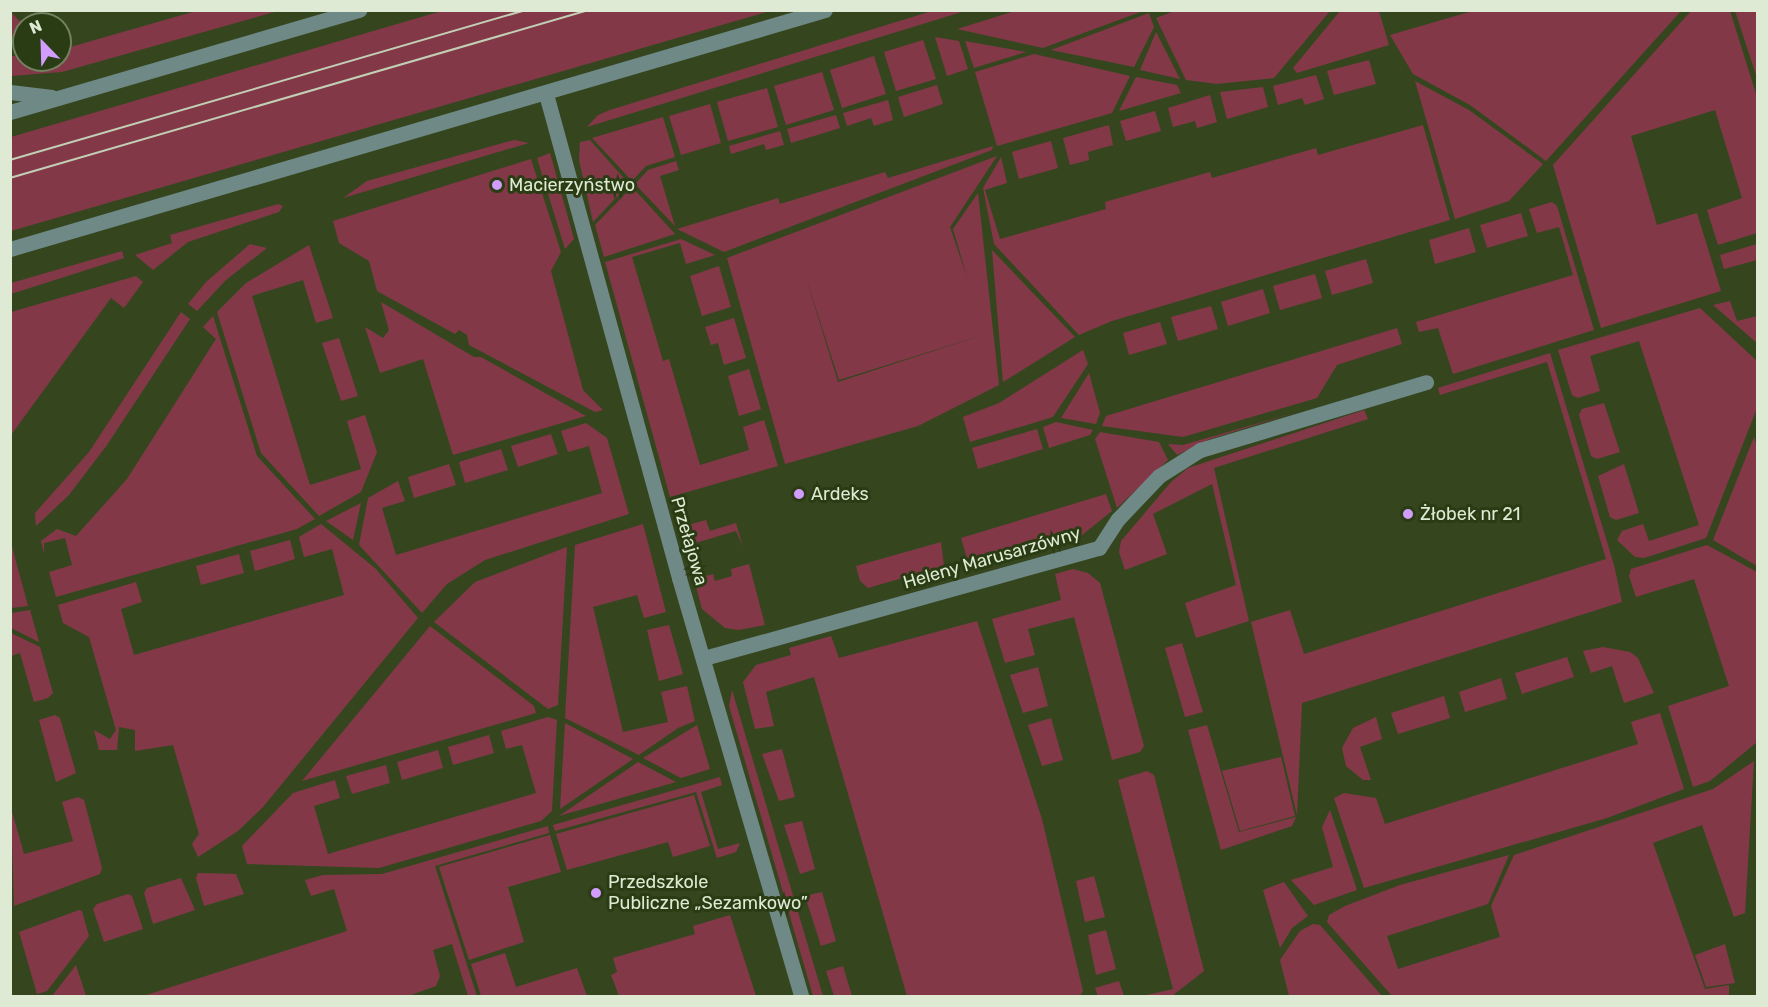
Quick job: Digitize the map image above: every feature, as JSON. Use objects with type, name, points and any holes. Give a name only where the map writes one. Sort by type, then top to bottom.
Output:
[{"type":"street","points":[[10,112],[359,10]]},
{"type":"street","points":[[10,249],[546,94],[825,10]]},
{"type":"street","points":[[10,92],[58,98]]},
{"type":"street","name":"Przełajowa","points":[[546,94],[801,996]]},
{"type":"street","name":"Heleny Marusarzówny","points":[[704,658],[1099,548],[1118,519],[1159,476],[1200,450],[1426,382]]},
{"type":"shaded area","points":[[445,10],[770,11],[11,231],[11,137]]},
{"type":"shaded area","points":[[935,10],[965,11],[587,127],[598,115],[610,110]]},
{"type":"shaded area","points":[[1177,10],[1330,11],[1274,78],[1217,84],[1186,80],[1156,18]]},
{"type":"shaded area","points":[[1476,10],[1681,11],[1546,161],[1470,105],[1413,74],[1390,35]]},
{"type":"shaded area","points":[[196,11],[278,11],[72,69],[72,47]]},
{"type":"shaded area","points":[[1015,11],[1143,11],[1043,48],[957,29]]},
{"type":"shaded area","points":[[1340,11],[1379,11],[1389,45],[1297,73],[1293,68]]},
{"type":"shaded area","points":[[1691,11],[1730,11],[1757,97],[1757,233],[1718,245],[1707,210],[1742,198],[1715,110],[1631,136],[1657,225],[1697,213],[1721,291],[1601,328],[1553,165]]},
{"type":"shaded area","points":[[1735,11],[1757,11],[1757,78]]},
{"type":"shaded area","points":[[11,12],[12,37],[11,37]]},
{"type":"shaded area","points":[[1149,13],[1154,27],[1134,67],[1051,50]]},
{"type":"shaded area","points":[[1156,32],[1180,79],[1140,70]]},
{"type":"shaded area","points":[[935,37],[959,41],[968,69],[947,76]]},
{"type":"shaded area","points":[[923,40],[936,79],[896,91],[884,52]]},
{"type":"shaded area","points":[[965,41],[1026,52],[974,68]]},
{"type":"shaded area","points":[[1034,54],[1130,76],[1112,113],[997,146],[975,72]]},
{"type":"shaded area","points":[[11,56],[12,72],[62,72],[11,76]]},
{"type":"shaded area","points":[[874,56],[886,94],[842,108],[830,70]]},
{"type":"shaded area","points":[[1369,60],[1376,84],[1334,95],[1327,71]]},
{"type":"shaded area","points":[[822,72],[834,110],[786,125],[774,86]]},
{"type":"shaded area","points":[[1316,75],[1324,99],[1305,105],[1302,98],[1278,105],[1273,86]]},
{"type":"shaded area","points":[[1136,77],[1177,85],[1181,93],[1119,111]]},
{"type":"shaded area","points":[[1415,81],[1469,110],[1543,164],[1509,201],[1455,219]]},
{"type":"shaded area","points":[[937,85],[943,104],[904,117],[898,97]]},
{"type":"shaded area","points":[[1263,87],[1268,107],[1227,119],[1220,92]]},
{"type":"shaded area","points":[[767,88],[778,127],[728,141],[717,102]]},
{"type":"shaded area","points":[[1210,95],[1217,122],[1197,128],[1195,121],[1173,127],[1168,108]]},
{"type":"shaded area","points":[[888,100],[893,120],[874,126],[871,118],[847,126],[843,113]]},
{"type":"shaded area","points":[[710,104],[721,143],[681,155],[669,116]]},
{"type":"shaded area","points":[[1155,111],[1161,131],[1126,141],[1120,121]]},
{"type":"shaded area","points":[[836,115],[840,128],[791,143],[787,129]]},
{"type":"shaded area","points":[[663,117],[675,157],[646,166],[632,181],[592,138]]},
{"type":"shaded area","points":[[1109,125],[1113,145],[1088,152],[1089,160],[1070,165],[1063,138]]},
{"type":"shaded area","points":[[1423,125],[1450,220],[1112,321],[1079,335],[994,244],[983,188],[1001,157],[1007,183],[985,190],[1000,239],[1106,209],[1105,202],[1210,172],[1212,178],[1316,148],[1318,155]]},
{"type":"shaded area","points":[[780,131],[784,145],[766,150],[764,144],[731,154],[729,146]]},
{"type":"shaded area","points":[[514,140],[529,143],[343,198],[367,181]]},
{"type":"shaded area","points":[[590,140],[629,184],[593,222],[579,160],[580,142]]},
{"type":"shaded area","points":[[1051,141],[1058,168],[1019,179],[1012,152]]},
{"type":"shaded area","points":[[993,146],[992,150],[724,252],[677,229],[778,198],[780,204],[885,172],[888,178]]},
{"type":"shaded area","points":[[550,153],[574,239],[565,249],[537,158]]},
{"type":"shaded area","points":[[997,156],[950,227],[968,280],[953,229],[978,193],[999,385],[918,426],[785,464],[727,258]],"holes":[[[805,275],[839,380],[986,334],[838,382]]]},
{"type":"shaded area","points":[[531,159],[561,252],[551,271],[583,390],[603,410],[595,412],[469,345],[467,335],[459,330],[455,334],[377,291],[369,261],[339,243],[333,221]]},
{"type":"shaded area","points":[[676,161],[679,170],[660,176],[675,226],[635,184],[648,170]]},
{"type":"shaded area","points":[[632,187],[675,234],[604,257],[595,225]]},
{"type":"shaded area","points":[[1552,202],[1557,206],[1594,330],[1453,374],[1438,328],[1419,332],[1416,322],[1573,275],[1559,227],[1537,233],[1529,209]]},
{"type":"shaded area","points":[[278,204],[283,206],[279,212],[188,242],[153,270],[135,255],[172,243],[170,235]]},
{"type":"shaded area","points":[[1521,213],[1528,236],[1487,248],[1480,225]]},
{"type":"shaded area","points":[[1469,228],[1476,252],[1435,264],[1429,240]]},
{"type":"shaded area","points":[[681,239],[715,255],[686,264],[680,243],[632,257],[663,361],[669,359],[700,465],[749,450],[743,427],[764,420],[778,466],[670,497],[605,262]]},
{"type":"shaded area","points":[[250,244],[267,248],[226,280],[197,311],[188,304],[206,282]]},
{"type":"shaded area","points":[[1757,244],[1757,260],[1724,269],[1720,255]]},
{"type":"shaded area","points":[[309,245],[333,318],[316,323],[303,280],[252,296],[310,485],[361,469],[347,421],[365,415],[377,452],[361,492],[319,516],[261,453],[217,312],[246,283]]},
{"type":"shaded area","points":[[992,250],[1075,337],[1003,382]]},
{"type":"shaded area","points":[[122,251],[124,258],[11,294],[11,283]]},
{"type":"shaded area","points":[[1366,259],[1373,283],[1332,295],[1325,271]]},
{"type":"shaded area","points":[[719,266],[731,307],[702,316],[690,276]]},
{"type":"shaded area","points":[[1315,274],[1322,298],[1280,310],[1273,286]]},
{"type":"shaded area","points":[[136,276],[143,282],[124,308],[111,298],[11,435],[11,312]]},
{"type":"shaded area","points":[[1263,289],[1270,313],[1228,326],[1221,302]]},
{"type":"shaded area","points":[[1730,301],[1737,321],[1757,316],[1757,343],[1713,305]]},
{"type":"shaded area","points":[[381,302],[474,357],[481,357],[586,416],[453,455],[423,359],[380,373],[365,327],[383,338],[389,330]]},
{"type":"shaded area","points":[[1211,306],[1218,329],[1178,341],[1171,317]]},
{"type":"shaded area","points":[[1700,308],[1757,361],[1757,408],[1706,538],[1644,558],[1635,557],[1617,540],[1622,531],[1643,524],[1649,541],[1699,525],[1639,341],[1590,356],[1600,391],[1578,398],[1572,395],[1558,350]]},
{"type":"shaded area","points":[[181,312],[190,319],[107,445],[69,495],[36,526],[35,513],[89,452]]},
{"type":"shaded area","points":[[213,316],[257,456],[315,519],[297,529],[56,597],[49,572],[72,565],[65,538],[44,543],[44,553],[41,541],[57,529],[76,536],[127,479],[216,339],[203,327]]},
{"type":"shaded area","points":[[734,318],[746,358],[724,365],[718,343],[711,345],[705,327]]},
{"type":"shaded area","points":[[1160,322],[1167,344],[1129,355],[1123,333]]},
{"type":"shaded area","points":[[1397,328],[1402,344],[1337,365],[1317,398],[1183,437],[1102,426],[1106,416]]},
{"type":"shaded area","points":[[339,338],[358,396],[341,401],[322,343]]},
{"type":"shaded area","points":[[1083,350],[1088,364],[1053,417],[970,442],[963,417],[999,403]]},
{"type":"shaded area","points":[[1550,353],[1614,565],[1622,602],[1302,703],[1297,815],[1251,622],[1290,610],[1304,654],[1606,559],[1547,362],[1440,395],[1438,388]]},
{"type":"shaded area","points":[[749,369],[761,409],[739,416],[728,376]]},
{"type":"shaded area","points":[[1089,373],[1100,413],[1096,424],[1061,418]]},
{"type":"shaded area","points":[[1604,403],[1620,452],[1597,459],[1591,456],[1579,415],[1582,409]]},
{"type":"shaded area","points":[[1364,410],[1368,419],[1214,468],[1249,621],[1196,638],[1185,603],[1236,585],[1212,484],[1153,514],[1167,554],[1125,570],[1119,552],[1121,541],[1171,482],[1188,468]]},
{"type":"shaded area","points":[[1300,411],[1210,439],[1177,455],[1168,444],[1183,445]]},
{"type":"shaded area","points":[[1056,422],[1093,430],[1090,435],[1049,448],[1043,427]]},
{"type":"shaded area","points":[[586,423],[607,438],[629,514],[485,560],[447,584],[422,613],[359,545],[368,498],[398,481],[405,501],[382,508],[396,555],[602,493],[589,446],[568,452],[561,431]]},
{"type":"shaded area","points":[[1037,429],[1043,449],[978,469],[972,448]]},
{"type":"shaded area","points":[[1100,432],[1159,442],[1168,460],[1117,508],[1095,439]]},
{"type":"shaded area","points":[[551,434],[558,454],[518,467],[511,446]]},
{"type":"shaded area","points":[[1754,437],[1758,450],[1757,566],[1713,540]]},
{"type":"shaded area","points":[[501,449],[508,470],[465,483],[459,462]]},
{"type":"shaded area","points":[[449,464],[456,485],[414,498],[408,477]]},
{"type":"shaded area","points":[[1624,464],[1639,513],[1616,520],[1610,517],[1598,476]]},
{"type":"shaded area","points":[[1106,494],[1112,511],[1077,539],[970,569],[961,538]]},
{"type":"shaded area","points":[[361,503],[353,540],[326,521]]},
{"type":"shaded area","points":[[706,520],[710,531],[736,523],[743,547],[736,531],[692,544],[688,525]]},
{"type":"shaded area","points":[[321,524],[376,569],[418,618],[263,807],[238,831],[198,857],[192,844],[199,834],[173,745],[135,751],[135,730],[119,727],[117,750],[99,750],[94,730],[110,739],[116,730],[89,637],[63,623],[58,605],[136,582],[142,602],[121,609],[134,655],[344,595],[332,549],[304,557],[299,537]]},
{"type":"shaded area","points":[[643,524],[666,612],[644,618],[637,595],[593,607],[623,732],[668,722],[661,692],[687,686],[695,721],[678,728],[639,755],[565,718],[575,545]]},
{"type":"shaded area","points":[[290,540],[295,559],[255,571],[250,551]]},
{"type":"shaded area","points":[[941,542],[944,566],[868,588],[860,581],[856,566]]},
{"type":"shaded area","points":[[11,543],[28,606],[11,608]]},
{"type":"shaded area","points":[[1707,545],[1757,572],[1757,742],[1710,781],[1693,787],[1668,706],[1729,686],[1694,579],[1636,597],[1629,576],[1631,569]]},
{"type":"shaded area","points":[[567,547],[558,705],[548,709],[434,622],[475,582]]},
{"type":"shaded area","points":[[239,554],[244,573],[201,585],[196,566]]},
{"type":"shaded area","points":[[749,564],[765,625],[739,630],[725,628],[702,609],[694,579],[713,574],[715,581],[732,576],[731,569]]},
{"type":"shaded area","points":[[1073,569],[1088,573],[1100,583],[1144,746],[1140,752],[1112,760],[1074,617],[1028,629],[1035,655],[1005,663],[992,619],[1061,600],[1055,574]]},
{"type":"shaded area","points":[[30,610],[39,642],[11,628],[11,613]]},
{"type":"shaded area","points":[[977,621],[1042,819],[1083,991],[1080,996],[907,996],[814,677],[766,692],[774,726],[755,729],[743,682],[756,665],[791,655],[789,648],[831,636],[839,658]]},
{"type":"shaded area","points":[[669,625],[683,674],[659,681],[647,630]]},
{"type":"shaded area","points":[[430,626],[534,706],[536,713],[302,781]]},
{"type":"shaded area","points":[[11,633],[40,647],[53,693],[48,698],[34,702],[20,653],[11,656]]},
{"type":"shaded area","points":[[1182,643],[1203,712],[1185,717],[1165,648]]},
{"type":"shaded area","points":[[1603,647],[1630,652],[1638,658],[1654,693],[1624,703],[1612,666],[1591,673],[1583,651]]},
{"type":"shaded area","points":[[1567,657],[1574,677],[1522,694],[1515,673]]},
{"type":"shaded area","points":[[1038,667],[1048,706],[1023,713],[1010,675]]},
{"type":"shaded area","points":[[1501,678],[1507,699],[1465,712],[1459,692]]},
{"type":"shaded area","points":[[732,690],[823,996],[813,996],[729,706]]},
{"type":"shaded area","points":[[1444,696],[1450,718],[1398,734],[1391,713]]},
{"type":"shaded area","points":[[1660,713],[1684,789],[1607,818],[1364,888],[1334,798],[1344,793],[1376,798],[1385,824],[1638,744],[1631,722]]},
{"type":"shaded area","points":[[55,715],[60,718],[76,773],[56,782],[39,720]]},
{"type":"shaded area","points":[[548,717],[557,720],[552,811],[541,821],[379,868],[247,864],[242,846],[293,793],[335,780],[340,798],[314,806],[328,854],[536,793],[522,745],[506,749],[501,731]]},
{"type":"shaded area","points":[[1376,717],[1382,739],[1360,747],[1371,780],[1363,780],[1346,766],[1342,748],[1353,728]]},
{"type":"shaded area","points":[[1051,718],[1063,760],[1042,766],[1028,725]]},
{"type":"shaded area","points":[[565,723],[633,759],[560,809]]},
{"type":"shaded area","points":[[697,725],[710,769],[681,778],[643,758]]},
{"type":"shaded area","points":[[1207,725],[1239,832],[1296,817],[1292,826],[1221,850],[1188,730]]},
{"type":"shaded area","points":[[489,735],[494,753],[453,765],[448,747]]},
{"type":"shaded area","points":[[782,749],[795,797],[779,801],[762,754]]},
{"type":"shaded area","points":[[438,750],[443,768],[402,780],[397,762]]},
{"type":"shaded area","points":[[1281,757],[1295,816],[1240,831],[1222,771]]},
{"type":"shaded area","points":[[1754,761],[1745,913],[1734,917],[1702,825],[1653,843],[1705,989],[1729,985],[1729,996],[1392,996],[1327,922],[1329,915],[1345,906],[1400,885],[1509,855],[1488,904],[1387,936],[1398,969],[1500,937],[1491,906],[1514,855],[1713,789]]},
{"type":"shaded area","points":[[638,762],[676,782],[559,816]]},
{"type":"shaded area","points":[[386,765],[390,783],[352,794],[346,776]]},
{"type":"shaded area","points":[[1147,771],[1154,775],[1204,971],[1172,996],[1142,996],[1173,989],[1118,780]]},
{"type":"shaded area","points":[[720,777],[722,785],[701,792],[718,849],[740,843],[736,852],[717,858],[696,792],[555,831],[553,825]]},
{"type":"shaded area","points":[[694,795],[710,846],[673,857],[668,842],[567,870],[556,834]]},
{"type":"shaded area","points":[[78,797],[84,800],[102,868],[100,874],[14,906],[11,808],[24,854],[73,841],[62,802]]},
{"type":"shaded area","points":[[1330,810],[1357,890],[1314,905],[1291,880],[1333,867],[1322,827]]},
{"type":"shaded area","points":[[802,821],[815,869],[800,874],[784,825]]},
{"type":"shaded area","points":[[548,826],[549,833],[435,866],[477,996],[468,996],[452,944],[433,950],[440,976],[436,986],[408,996],[143,996],[347,931],[334,889],[311,896],[305,880],[323,875],[382,874]]},
{"type":"shaded area","points":[[550,835],[561,872],[508,887],[524,942],[469,960],[439,867]]},
{"type":"shaded area","points":[[198,873],[236,874],[244,894],[204,906],[196,878]]},
{"type":"shaded area","points":[[1094,876],[1105,917],[1085,922],[1076,881]]},
{"type":"shaded area","points":[[181,878],[195,910],[153,924],[144,893],[147,888]]},
{"type":"shaded area","points":[[1284,882],[1308,916],[1292,928],[1280,948],[1263,890]]},
{"type":"shaded area","points":[[822,892],[836,941],[821,946],[805,896]]},
{"type":"shaded area","points":[[128,894],[132,896],[143,929],[104,942],[93,909],[97,904]]},
{"type":"shaded area","points":[[79,910],[82,911],[89,936],[47,991],[37,994],[19,932]]},
{"type":"shaded area","points":[[730,915],[756,996],[619,996],[611,975],[617,972],[613,958],[695,934],[693,926]]},
{"type":"shaded area","points":[[1313,924],[1320,925],[1382,996],[1289,996],[1280,960],[1300,931]]},
{"type":"shaded area","points":[[1106,930],[1116,969],[1096,975],[1088,935]]},
{"type":"shaded area","points":[[1725,944],[1735,983],[1706,987],[1695,955]]},
{"type":"shaded area","points":[[505,953],[516,987],[577,968],[587,996],[481,996],[471,964]]},
{"type":"shaded area","points":[[76,965],[86,996],[52,996]]},
{"type":"shaded area","points":[[843,966],[852,996],[834,996],[826,971]]},
{"type":"shaded area","points":[[1119,981],[1124,996],[1098,996],[1095,988]]},
{"type":"tram line","points":[[10,160],[526,10]]},
{"type":"tram line","points":[[10,178],[589,10]]},
{"type":"place","name":"Macierzyństwo","points":[[497,185]]},
{"type":"place","name":"Ardeks","points":[[799,494]]},
{"type":"place","name":"Żłobek nr 21","points":[[1408,514]]},
{"type":"place","name":"Przedszkole Publiczne „Sezamkowo”","points":[[596,893]]}]
